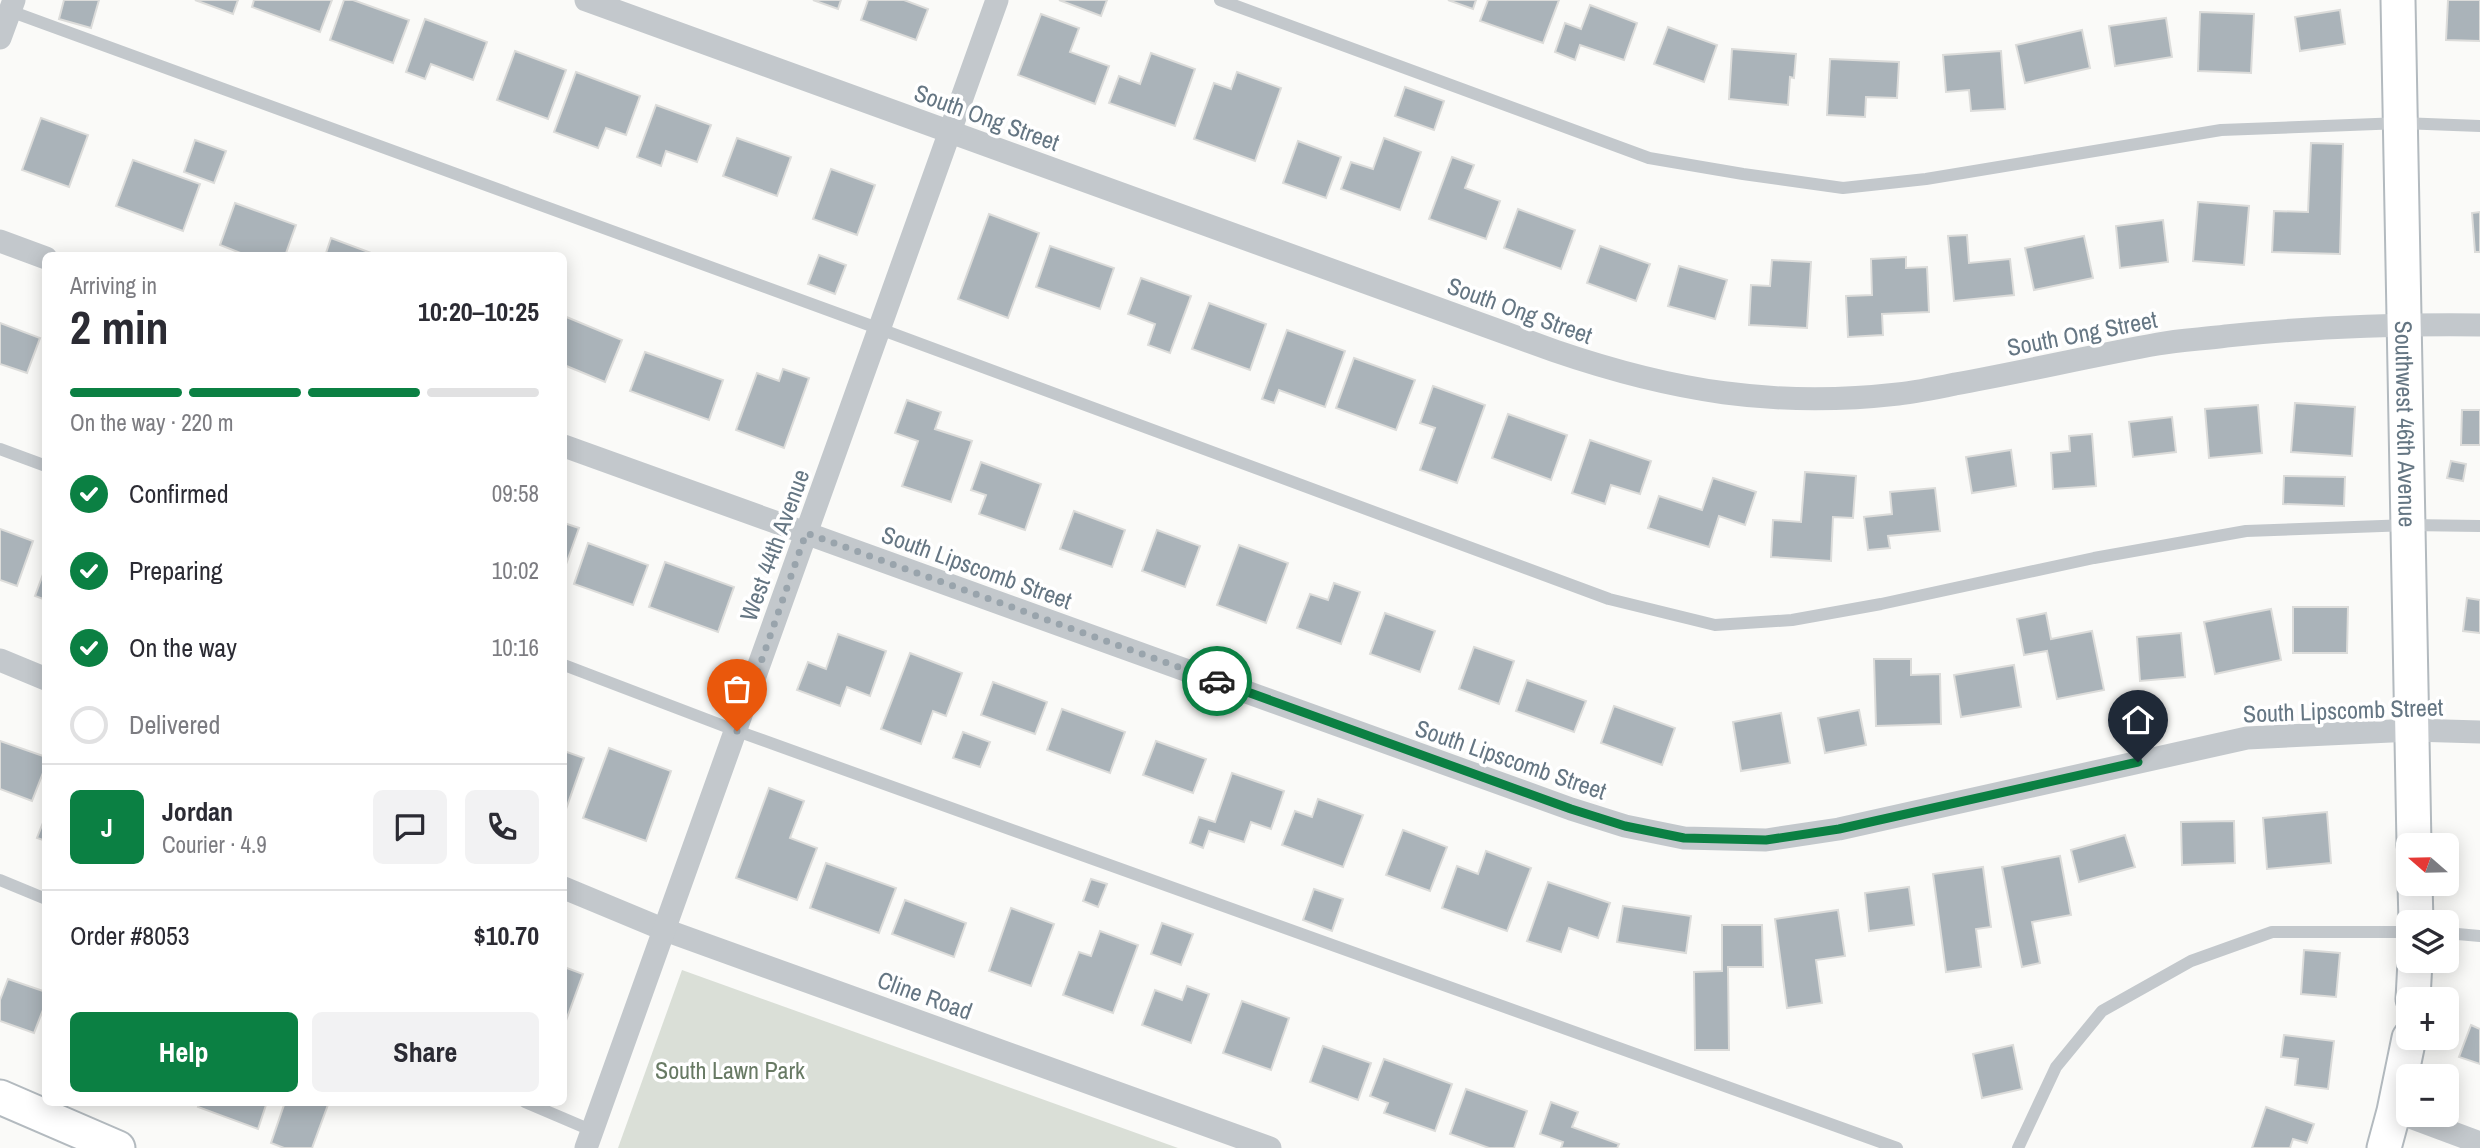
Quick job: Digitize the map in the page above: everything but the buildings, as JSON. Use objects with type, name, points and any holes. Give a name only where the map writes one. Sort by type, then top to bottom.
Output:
[{"type":"main road","name":"Southwest 46th Avenue","points":[[2398,0],[2414,833]]},
{"type":"main road","points":[[2384,1148],[2407,1050]]},
{"type":"main road","points":[[0,1097],[118,1148]]},
{"type":"street","name":"South Ong Street","points":[[586,0],[1612,371],[1673,386],[1743,397],[1812,399],[1899,394],[2031,371],[2159,344],[2279,331],[2405,324],[2480,325]]},
{"type":"street","name":"West 44th Avenue","points":[[589,1140],[997,0]]},
{"type":"street","points":[[0,38],[12,6]]},
{"type":"street","points":[[0,241],[42,257]]},
{"type":"street","name":"South Lipscomb Street","points":[[567,447],[1571,809],[1625,826],[1684,838],[1766,840],[1839,829],[2247,738],[2412,730],[2480,732]]},
{"type":"street","points":[[0,660],[42,677]]},
{"type":"street","name":"Cline Road","points":[[567,889],[665,930],[1270,1148]]},
{"type":"street","points":[[2394,1111],[2480,1143]]},
{"type":"lane","points":[[1220,0],[1649,158],[1843,188],[1926,179],[2221,130],[2401,123],[2480,126]]},
{"type":"lane","points":[[12,6],[1609,599],[1715,625],[1793,620],[2094,558],[2246,531],[2409,525],[2480,526]]},
{"type":"lane","points":[[0,449],[42,465]]},
{"type":"lane","points":[[567,666],[737,731],[1897,1148]]},
{"type":"lane","points":[[0,880],[42,897]]},
{"type":"lane","points":[[2018,1148],[2056,1067],[2102,1012],[2191,961],[2272,932],[2396,932]]},
{"type":"lane","points":[[2459,934],[2480,936]]},
{"type":"lane","points":[[532,1106],[589,1140]]},
{"type":"green space","name":"South Lawn Park","points":[[682,970],[1178,1148],[618,1148]]},
{"type":"way so far","points":[[737,731],[806,533],[1217,681]]},
{"type":"route","points":[[1217,681],[1571,809],[1625,826],[1684,838],[1766,840],[1839,829],[2138,762]]}]
